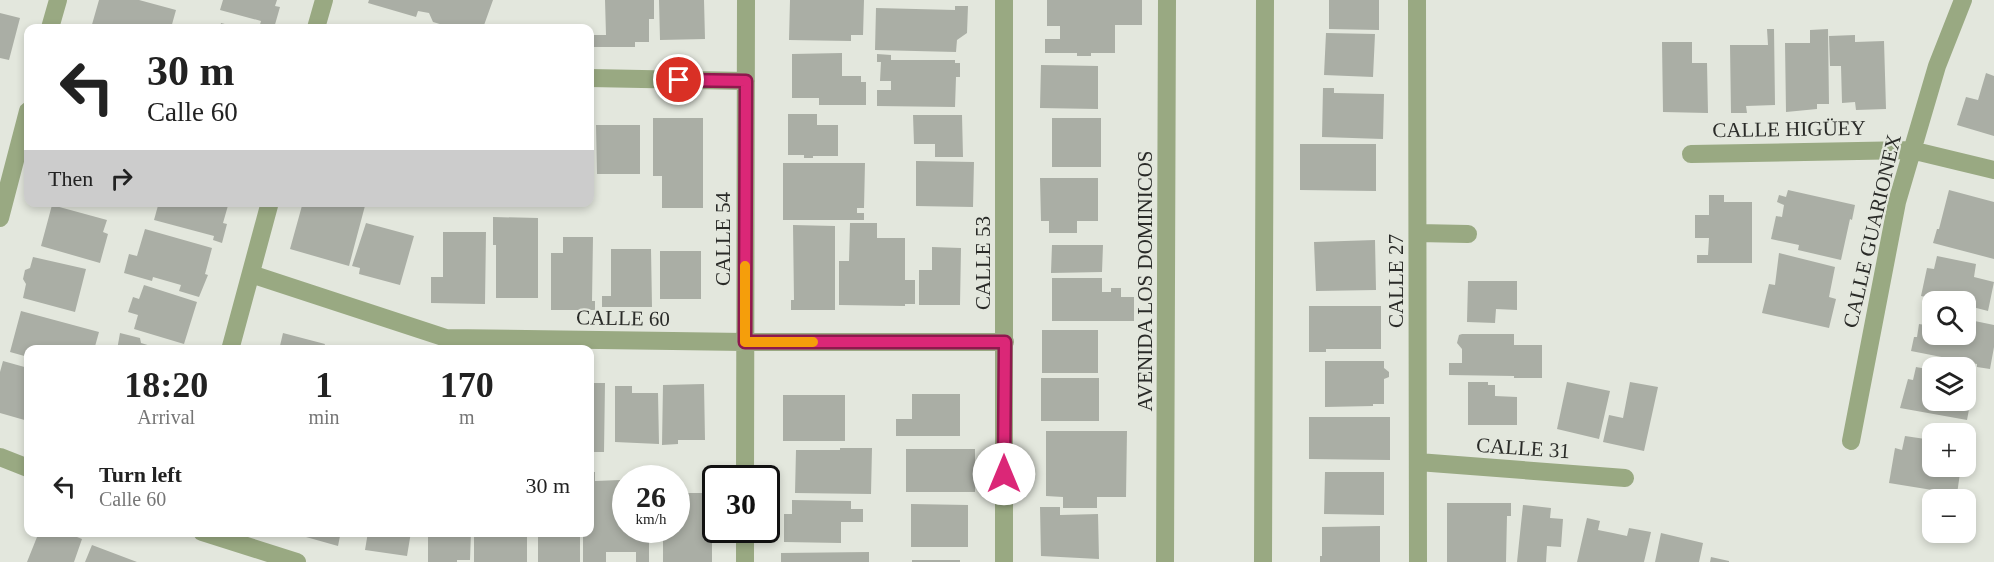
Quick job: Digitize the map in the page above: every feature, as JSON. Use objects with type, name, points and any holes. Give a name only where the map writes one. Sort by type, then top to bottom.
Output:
[{"type":"street","points":[[51,24],[58,0]]},
{"type":"street","points":[[321,24],[324,0]]},
{"type":"street","name":"CALLE 54","points":[[745,465],[746,0]]},
{"type":"street","name":"CALLE 53","points":[[1004,0],[1004,562]]},
{"type":"street","name":"AVENIDA LOS DOMINICOS","points":[[1165,562],[1167,0]]},
{"type":"street","points":[[1263,562],[1265,0]]},
{"type":"street","name":"CALLE 27","points":[[1417,0],[1418,562]]},
{"type":"street","name":"CALLE GUARIONEX","points":[[1851,441],[1897,202],[1937,66],[1963,0]]},
{"type":"street","points":[[594,78],[746,81]]},
{"type":"street","points":[[0,218],[24,126]]},
{"type":"street","name":"CALLE HIGÜEY","points":[[1691,154],[1911,150],[1994,170]]},
{"type":"street","points":[[231,345],[269,207]]},
{"type":"street","points":[[1418,233],[1468,234]]},
{"type":"street","name":"CALLE 60","points":[[251,274],[446,338],[745,342],[1005,342]]},
{"type":"street","points":[[0,457],[24,466]]},
{"type":"street","name":"CALLE 31","points":[[1418,462],[1625,478]]},
{"type":"street","points":[[218,537],[297,562]]},
{"type":"street","points":[[745,543],[745,562]]},
{"type":"building","points":[[99,0],[139,0],[176,10],[172,24],[92,24]]},
{"type":"building","points":[[223,0],[277,0],[275,6],[280,7],[275,24],[260,24],[261,21],[220,10]]},
{"type":"building","points":[[369,0],[493,0],[484,24],[440,24],[433,22],[429,13],[418,11],[416,17],[368,3]]},
{"type":"building","points":[[605,0],[654,0],[654,19],[649,19],[649,42],[635,42],[635,47],[594,47],[594,35],[606,35]]},
{"type":"building","points":[[659,0],[704,0],[705,39],[660,40]]},
{"type":"building","points":[[790,0],[864,0],[863,35],[851,35],[851,41],[789,40]]},
{"type":"building","points":[[1047,0],[1142,0],[1142,25],[1115,25],[1115,53],[1091,53],[1091,56],[1077,56],[1077,53],[1045,53],[1045,39],[1060,39],[1060,26],[1047,26]]},
{"type":"building","points":[[1329,0],[1379,0],[1379,30],[1329,29]]},
{"type":"building","points":[[955,6],[968,6],[967,33],[957,40],[956,52],[875,50],[876,8],[955,10]]},
{"type":"building","points":[[0,13],[20,18],[9,60],[0,58]]},
{"type":"building","points":[[1767,29],[1774,29],[1775,105],[1746,106],[1747,113],[1731,113],[1730,45],[1768,45]]},
{"type":"building","points":[[1828,29],[1829,104],[1817,104],[1817,109],[1786,112],[1785,43],[1810,43],[1810,30]]},
{"type":"building","points":[[1326,33],[1375,34],[1373,77],[1324,75]]},
{"type":"building","points":[[1855,35],[1855,42],[1884,41],[1886,109],[1856,110],[1855,102],[1842,103],[1841,66],[1830,66],[1829,36]]},
{"type":"building","points":[[1662,42],[1692,42],[1692,63],[1707,63],[1708,113],[1663,112]]},
{"type":"building","points":[[842,53],[842,76],[861,76],[861,82],[866,82],[866,105],[819,105],[819,98],[792,98],[792,54]]},
{"type":"building","points":[[877,54],[891,55],[891,60],[955,60],[955,63],[960,63],[960,77],[956,77],[955,107],[877,106],[877,90],[891,90],[891,81],[880,81],[881,62],[877,62]]},
{"type":"building","points":[[1041,65],[1098,66],[1098,109],[1040,108]]},
{"type":"building","points":[[1986,73],[1994,76],[1994,136],[1957,125],[1966,97],[1978,100]]},
{"type":"building","points":[[1323,88],[1334,88],[1334,93],[1384,94],[1383,139],[1322,137]]},
{"type":"building","points":[[788,114],[817,114],[817,125],[838,125],[838,156],[804,158],[804,155],[788,155]]},
{"type":"building","points":[[913,115],[962,115],[963,157],[935,157],[935,144],[914,144]]},
{"type":"building","points":[[653,118],[703,118],[703,208],[662,208],[662,176],[653,176]]},
{"type":"building","points":[[1052,118],[1101,118],[1101,167],[1052,167]]},
{"type":"building","points":[[596,125],[640,125],[640,174],[597,174]]},
{"type":"building","points":[[1300,144],[1376,144],[1376,191],[1300,190]]},
{"type":"building","points":[[916,161],[974,162],[973,207],[916,206]]},
{"type":"building","points":[[783,163],[865,163],[864,208],[857,208],[857,213],[864,213],[864,220],[783,220]]},
{"type":"building","points":[[1040,178],[1098,178],[1098,221],[1077,221],[1077,233],[1049,233],[1049,221],[1041,221]]},
{"type":"building","points":[[1788,190],[1855,205],[1841,260],[1798,250],[1799,245],[1771,239],[1776,216],[1782,217],[1784,205],[1777,202],[1779,195],[1786,197]]},
{"type":"building","points":[[1949,190],[1994,202],[1994,259],[1933,243]]},
{"type":"building","points":[[1709,195],[1724,195],[1724,202],[1752,202],[1752,263],[1697,263],[1697,255],[1708,255],[1709,238],[1695,238],[1695,215],[1709,215]]},
{"type":"building","points":[[51,207],[107,220],[103,232],[108,234],[100,263],[41,246]]},
{"type":"building","points":[[158,207],[228,207],[223,223],[227,224],[222,243],[213,240],[214,236],[154,220]]},
{"type":"building","points":[[302,207],[365,207],[349,266],[290,249]]},
{"type":"building","points":[[493,217],[538,218],[538,298],[496,298],[496,245],[493,245]]},
{"type":"building","points":[[366,223],[414,236],[400,285],[359,274],[360,268],[352,266]]},
{"type":"building","points":[[850,223],[877,223],[877,238],[905,238],[905,280],[915,280],[915,304],[905,304],[905,306],[839,305],[839,261],[849,261]]},
{"type":"building","points":[[793,225],[835,226],[835,310],[791,310],[791,300],[794,300]]},
{"type":"building","points":[[145,229],[212,248],[205,274],[208,275],[199,297],[179,291],[181,285],[153,277],[152,281],[124,273],[129,254],[137,256]]},
{"type":"building","points":[[443,232],[486,232],[485,304],[431,303],[431,277],[443,277]]},
{"type":"building","points":[[563,237],[593,237],[592,301],[595,301],[595,310],[551,310],[551,253],[563,253]]},
{"type":"building","points":[[1375,240],[1376,290],[1316,291],[1314,242]]},
{"type":"building","points":[[1052,245],[1103,245],[1102,272],[1051,273]]},
{"type":"building","points":[[932,247],[961,248],[960,305],[919,305],[919,270],[932,270]]},
{"type":"building","points":[[611,249],[651,249],[652,307],[602,307],[602,296],[611,296]]},
{"type":"building","points":[[660,251],[701,251],[701,299],[660,299]]},
{"type":"building","points":[[1779,253],[1835,267],[1829,297],[1836,299],[1829,328],[1762,313],[1769,284],[1775,285]]},
{"type":"building","points":[[1937,256],[1976,264],[1974,277],[1994,282],[1988,311],[1976,308],[1976,291],[1922,291],[1927,268],[1934,269]]},
{"type":"building","points":[[33,257],[86,269],[75,312],[23,298],[26,284],[23,279],[25,270],[30,268]]},
{"type":"building","points":[[1052,278],[1102,278],[1102,292],[1111,292],[1111,288],[1121,288],[1121,297],[1134,297],[1134,321],[1052,321]]},
{"type":"building","points":[[1468,281],[1517,281],[1517,310],[1496,309],[1495,323],[1467,322]]},
{"type":"building","points":[[144,285],[197,302],[184,344],[134,329],[138,315],[128,312],[133,297],[139,299]]},
{"type":"building","points":[[1309,306],[1381,306],[1381,349],[1326,349],[1326,352],[1309,352]]},
{"type":"building","points":[[21,311],[99,332],[95,345],[24,345],[24,356],[10,352]]},
{"type":"building","points":[[1976,321],[1994,325],[1994,347],[1990,369],[1977,367],[1976,357],[1941,357],[1911,351],[1919,324],[1922,324],[1922,345],[1976,345]]},
{"type":"building","points":[[1042,330],[1098,330],[1098,373],[1042,373]]},
{"type":"building","points":[[120,333],[140,338],[141,343],[148,345],[118,345]]},
{"type":"building","points":[[283,333],[325,344],[325,345],[280,345]]},
{"type":"building","points":[[1514,334],[1514,345],[1542,345],[1542,378],[1449,375],[1449,363],[1462,363],[1462,349],[1457,343],[1459,335]]},
{"type":"building","points":[[3,361],[24,367],[24,420],[0,413],[0,372]]},
{"type":"building","points":[[1325,361],[1384,361],[1384,368],[1389,372],[1389,377],[1384,379],[1384,404],[1325,407]]},
{"type":"building","points":[[1916,367],[1922,368],[1922,411],[1969,411],[1967,420],[1900,408],[1908,379],[1913,380]]},
{"type":"building","points":[[1041,378],[1099,378],[1099,421],[1041,421]]},
{"type":"building","points":[[1468,382],[1488,382],[1488,385],[1495,385],[1495,396],[1517,397],[1517,425],[1468,425]]},
{"type":"building","points":[[1567,382],[1610,391],[1599,439],[1557,429]]},
{"type":"building","points":[[1630,382],[1658,387],[1644,451],[1603,442],[1609,415],[1623,418]]},
{"type":"building","points":[[594,383],[605,383],[604,452],[594,452]]},
{"type":"building","points":[[704,384],[705,440],[678,440],[678,444],[662,445],[663,385]]},
{"type":"building","points":[[615,386],[632,386],[632,393],[658,393],[659,444],[615,442]]},
{"type":"building","points":[[912,394],[960,394],[960,436],[896,436],[896,419],[912,419]]},
{"type":"building","points":[[783,395],[845,395],[845,441],[783,441]]},
{"type":"building","points":[[1309,417],[1390,417],[1390,460],[1309,459]]},
{"type":"building","points":[[1046,431],[1127,431],[1126,497],[1097,497],[1097,508],[1063,508],[1063,497],[1046,496]]},
{"type":"building","points":[[1905,436],[1922,439],[1922,477],[1959,477],[1958,489],[1926,489],[1889,483],[1895,448],[1902,450]]},
{"type":"building","points":[[840,448],[872,448],[871,494],[795,493],[796,450],[840,450]]},
{"type":"building","points":[[906,449],[975,449],[975,492],[906,492]]},
{"type":"building","points":[[594,472],[595,481],[612,480],[612,543],[649,543],[649,562],[636,562],[636,552],[606,552],[606,562],[583,562],[583,537],[594,537]]},
{"type":"building","points":[[1325,472],[1384,472],[1384,515],[1324,514]]},
{"type":"building","points":[[690,493],[702,493],[702,543],[712,543],[712,562],[663,562],[663,543],[690,543]]},
{"type":"building","points":[[792,500],[851,501],[851,509],[863,509],[863,522],[841,522],[841,543],[784,542],[784,514],[792,514]]},
{"type":"building","points":[[1447,503],[1511,503],[1511,516],[1507,516],[1506,562],[1447,562]]},
{"type":"building","points":[[911,504],[968,505],[968,547],[911,547]]},
{"type":"building","points":[[1523,505],[1551,508],[1550,518],[1563,519],[1561,547],[1547,546],[1546,562],[1517,562]]},
{"type":"building","points":[[1040,507],[1060,507],[1060,515],[1098,514],[1099,559],[1041,556]]},
{"type":"building","points":[[1587,518],[1600,521],[1598,530],[1627,536],[1629,528],[1651,532],[1644,562],[1577,562]]},
{"type":"building","points":[[1380,526],[1380,562],[1320,562],[1322,527]]},
{"type":"building","points":[[1661,533],[1703,543],[1699,562],[1655,562]]},
{"type":"building","points":[[37,537],[82,539],[74,562],[27,562]]},
{"type":"building","points":[[306,537],[340,537],[338,546]]},
{"type":"building","points":[[367,537],[410,537],[407,556],[365,550]]},
{"type":"building","points":[[428,537],[471,537],[470,560],[428,562]]},
{"type":"building","points":[[474,537],[527,537],[527,562],[474,562]]},
{"type":"building","points":[[538,537],[580,537],[580,562],[538,562]]},
{"type":"building","points":[[92,545],[137,562],[85,562]]},
{"type":"building","points":[[869,552],[869,562],[781,562],[781,553]]},
{"type":"building","points":[[1711,557],[1729,561],[1729,562],[1710,562]]},
{"type":"building","points":[[912,560],[960,560],[960,562],[912,562]]},
{"type":"slow traffic","points":[[745,266],[745,342],[813,342]]},
{"type":"route","points":[[679,80],[746,81],[745,342],[1005,342],[1004,474]]}]
